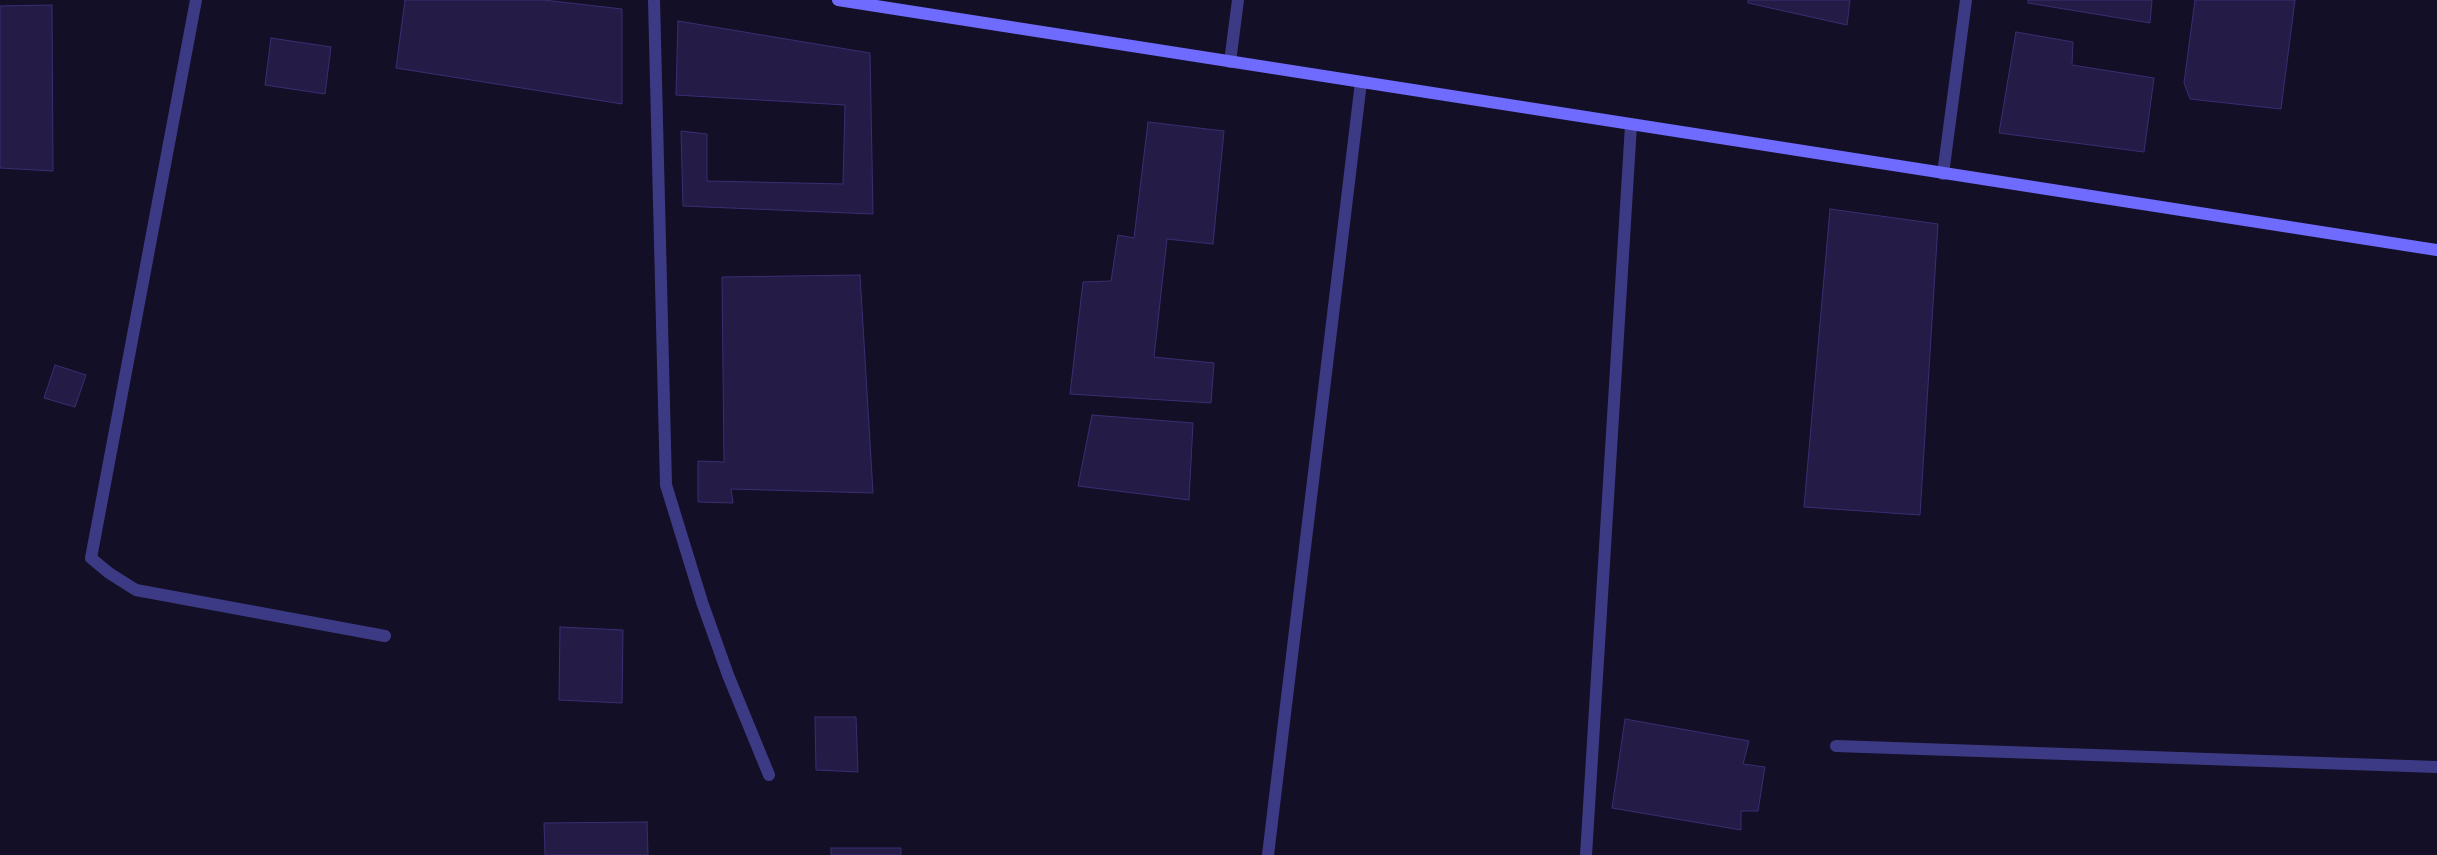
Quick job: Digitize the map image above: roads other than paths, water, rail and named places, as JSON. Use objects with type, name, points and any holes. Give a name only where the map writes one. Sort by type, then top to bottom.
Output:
[{"type":"street","points":[[196,0],[91,558],[109,573],[136,590],[385,636]]},
{"type":"street","points":[[654,0],[666,485],[702,602],[728,675],[769,775]]},
{"type":"street","points":[[838,0],[2437,250]]},
{"type":"street","points":[[1230,62],[1238,0]]},
{"type":"street","points":[[1943,174],[1966,0]]},
{"type":"street","points":[[1268,855],[1361,82]]},
{"type":"street","points":[[1586,855],[1630,125]]},
{"type":"street","points":[[1836,746],[2437,767]]}]
